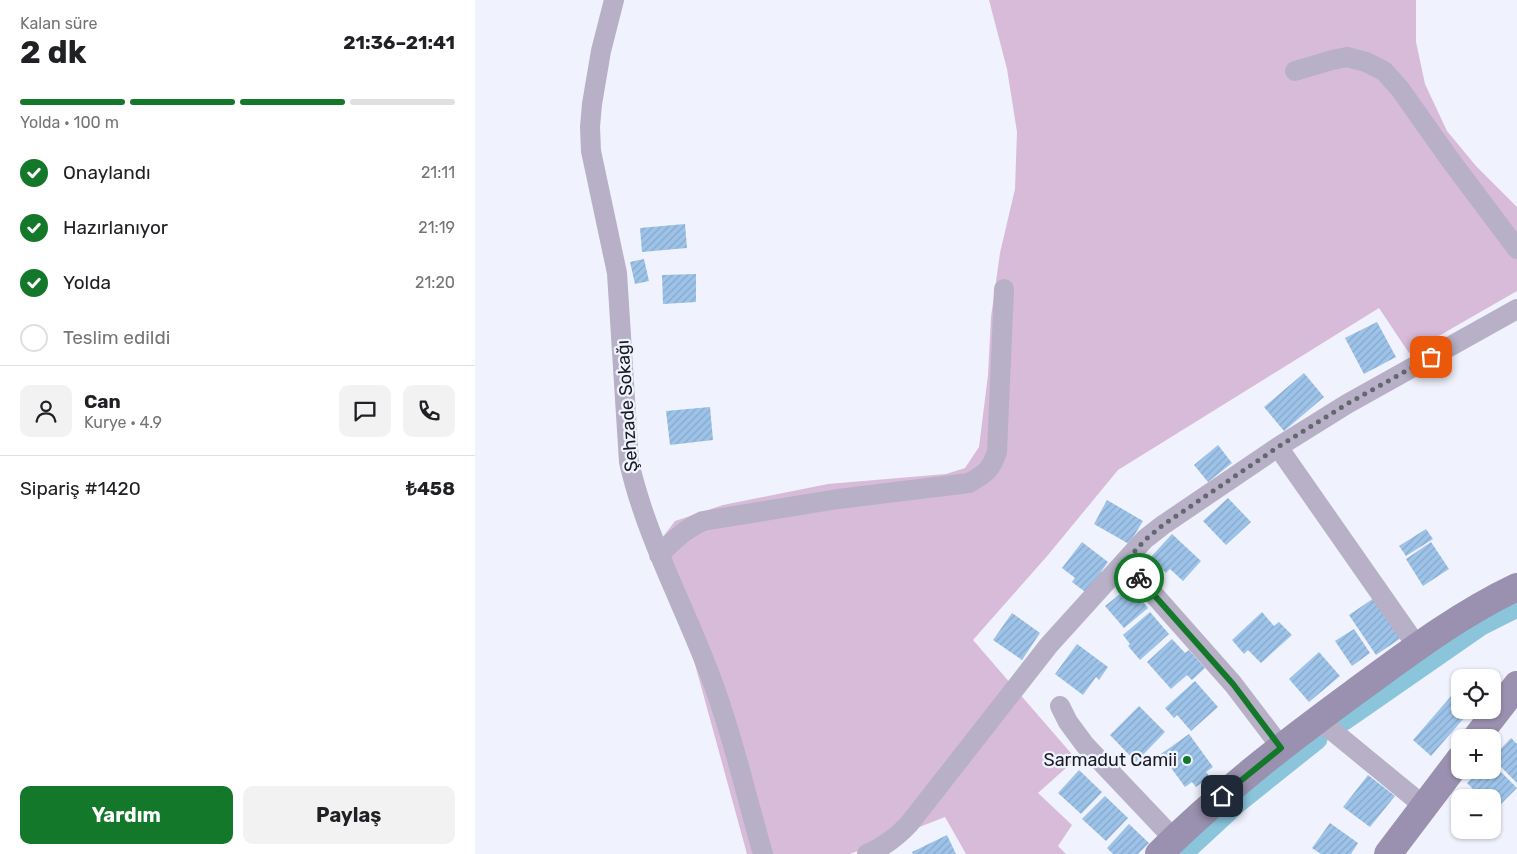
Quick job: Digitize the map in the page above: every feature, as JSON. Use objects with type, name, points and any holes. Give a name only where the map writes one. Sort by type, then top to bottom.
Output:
[{"type":"street","name":"Şehzade Sokağı","points":[[614,0],[601,51],[590,127],[591,151],[617,273],[629,462],[644,518],[711,676],[763,854]]},
{"type":"street","points":[[1295,71],[1347,57],[1366,62],[1384,70],[1400,89],[1517,249]]},
{"type":"street","points":[[659,555],[689,527],[703,521],[838,500],[969,483],[983,475],[993,464],[997,452],[1004,289]]},
{"type":"street","points":[[867,854],[887,843],[909,824],[1049,645],[1145,540],[1163,525],[1278,447],[1347,404],[1517,309]]},
{"type":"street","points":[[1278,447],[1417,646]]},
{"type":"street","points":[[1125,562],[1233,684],[1281,748]]},
{"type":"street","points":[[1061,706],[1068,722],[1085,745],[1167,847],[1208,808],[1281,748],[1417,646],[1476,607],[1517,586]]},
{"type":"street","points":[[1483,729],[1517,685]]},
{"type":"street","points":[[1318,720],[1424,806]]},
{"type":"street","points":[[1388,854],[1451,771]]},
{"type":"shaded area","points":[[989,0],[1416,0],[1416,42],[1425,84],[1447,131],[1476,166],[1517,207],[1517,291],[1409,353],[1379,308],[1118,470],[1048,555],[973,640],[1076,759],[1038,793],[1072,825],[1058,846],[1066,854],[966,854],[945,817],[850,854],[747,854],[662,538],[675,521],[723,505],[828,484],[946,474],[965,468],[979,447],[988,375],[991,317],[1000,253],[1015,189],[1017,132],[1007,69]]},
{"type":"building","points":[[685,224],[687,248],[642,252],[640,228]]},
{"type":"building","points":[[644,259],[649,281],[635,284],[630,262]]},
{"type":"building","points":[[696,274],[696,302],[663,304],[662,275]]},
{"type":"building","points":[[1377,322],[1396,357],[1364,374],[1345,338]]},
{"type":"building","points":[[1304,373],[1324,397],[1284,431],[1264,407]]},
{"type":"building","points":[[710,407],[713,440],[670,445],[666,411]]},
{"type":"building","points":[[1218,445],[1232,463],[1208,482],[1194,465]]},
{"type":"building","points":[[1228,498],[1251,522],[1226,545],[1203,521]]},
{"type":"building","points":[[1107,500],[1143,521],[1129,544],[1094,524]]},
{"type":"building","points":[[1426,529],[1433,539],[1406,556],[1399,546]]},
{"type":"building","points":[[1172,534],[1201,561],[1183,581],[1170,569],[1166,573],[1150,558]]},
{"type":"building","points":[[1082,542],[1108,562],[1101,572],[1103,574],[1088,594],[1072,582],[1075,578],[1062,568]]},
{"type":"building","points":[[1431,542],[1449,569],[1423,586],[1406,559]]},
{"type":"building","points":[[1130,586],[1148,608],[1124,628],[1105,606]]},
{"type":"building","points":[[1374,598],[1401,638],[1376,655],[1349,615]]},
{"type":"building","points":[[1150,612],[1169,634],[1140,660],[1128,646],[1130,644],[1123,635]]},
{"type":"building","points":[[1262,612],[1274,626],[1279,622],[1292,635],[1261,663],[1248,650],[1244,654],[1232,640]]},
{"type":"building","points":[[1012,613],[1040,633],[1022,660],[993,640]]},
{"type":"building","points":[[1354,629],[1370,653],[1352,666],[1335,641]]},
{"type":"building","points":[[1172,639],[1185,653],[1189,650],[1205,668],[1192,680],[1187,675],[1171,689],[1147,662]]},
{"type":"building","points":[[1077,644],[1108,667],[1099,680],[1096,677],[1083,695],[1055,674]]},
{"type":"building","points":[[1319,652],[1340,676],[1309,702],[1289,679]]},
{"type":"building","points":[[1195,681],[1218,707],[1191,731],[1177,715],[1174,718],[1165,708]]},
{"type":"building","points":[[1451,696],[1451,719],[1463,719],[1454,729],[1451,729],[1451,733],[1431,756],[1413,740]]},
{"type":"building","points":[[1139,706],[1165,732],[1136,762],[1110,735]]},
{"type":"building","name":"Sarmadut Camii","points":[[1189,734],[1213,767],[1206,772],[1210,777],[1196,787],[1192,782],[1185,787],[1161,754]]},
{"type":"building","points":[[1511,738],[1517,744],[1517,783],[1501,767],[1501,749]]},
{"type":"building","points":[[1079,770],[1102,792],[1081,814],[1058,793]]},
{"type":"building","points":[[1501,772],[1517,788],[1501,804],[1501,789],[1473,789],[1467,783],[1471,779],[1501,779]]},
{"type":"building","points":[[1368,775],[1395,796],[1370,827],[1343,807]]},
{"type":"building","points":[[1105,796],[1128,818],[1106,841],[1082,819]]},
{"type":"building","points":[[1330,823],[1358,843],[1351,854],[1321,854],[1312,848]]},
{"type":"building","points":[[1129,824],[1149,843],[1138,854],[1113,854],[1107,848]]},
{"type":"building","points":[[947,835],[956,854],[913,854],[912,852]]},
{"type":"waterway","points":[[1344,720],[1481,625],[1517,607]]},
{"type":"waterway","points":[[1182,854],[1237,803],[1317,739]]},
{"type":"way so far","points":[[1139,578],[1125,562],[1145,540],[1163,525],[1278,447],[1347,404],[1431,357]]},
{"type":"place","name":"Sarmadut Camii","points":[[1187,760]]},
{"type":"route","points":[[1139,578],[1233,684],[1281,748],[1222,796]]}]
